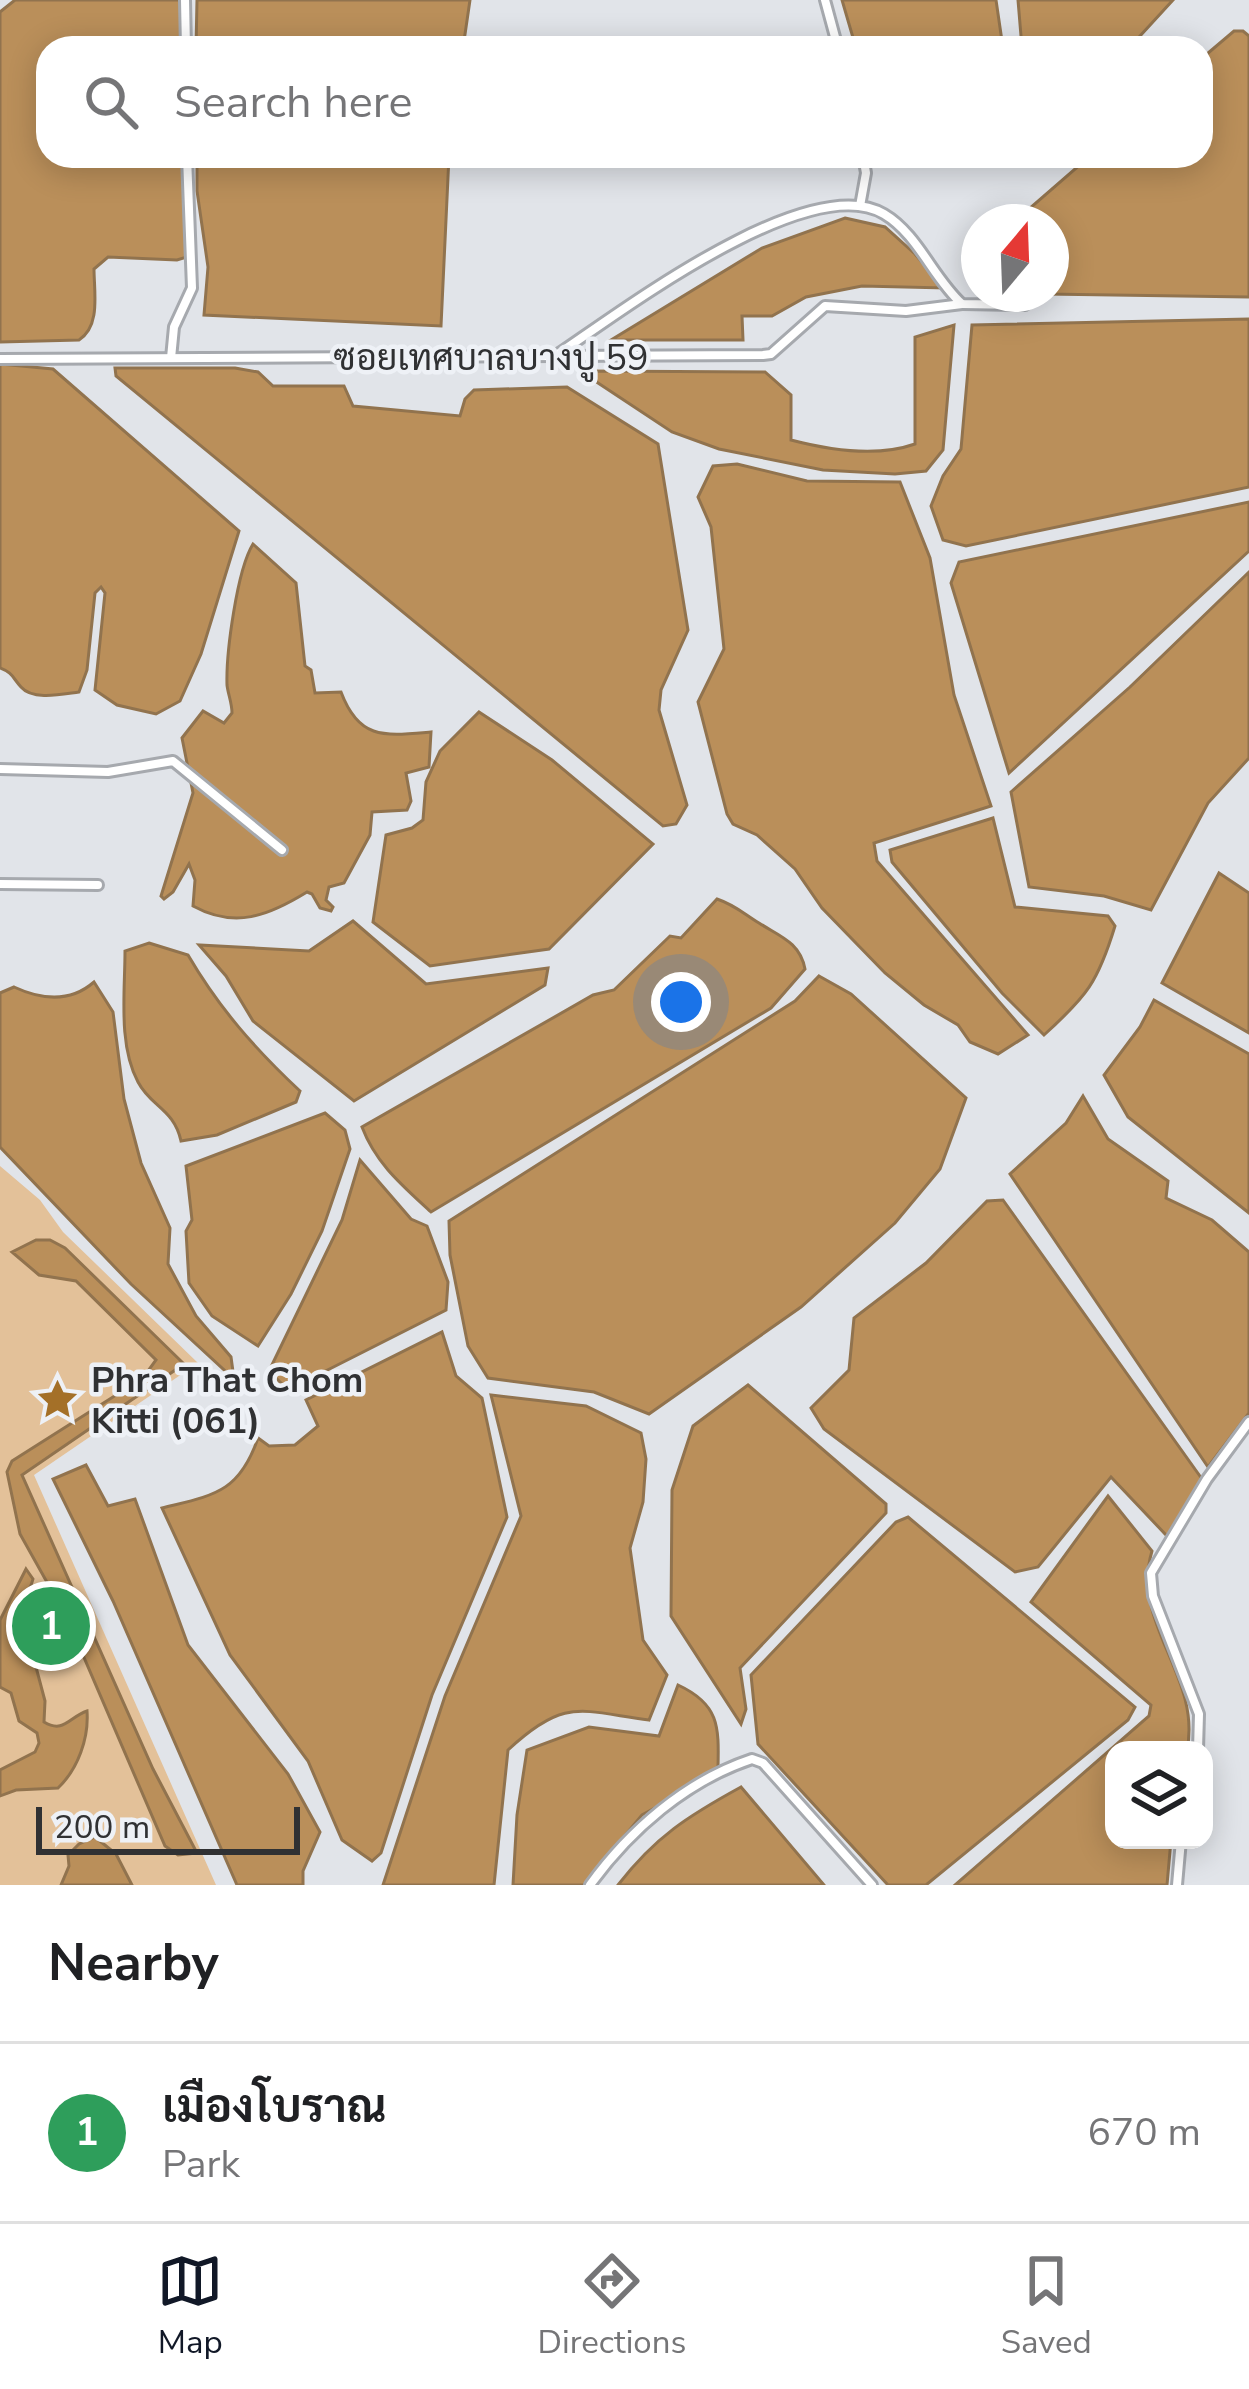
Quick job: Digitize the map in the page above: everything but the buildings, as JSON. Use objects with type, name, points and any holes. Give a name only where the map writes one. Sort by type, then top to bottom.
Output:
[{"type":"street","points":[[185,0],[185,36]]},
{"type":"street","points":[[825,0],[835,36]]},
{"type":"street","points":[[171,358],[174,327],[192,288],[187,168]]},
{"type":"street","points":[[860,206],[865,168]]},
{"type":"street","points":[[554,357],[750,232],[823,209],[860,206],[892,219],[961,303]]},
{"type":"street","name":"ซอยเทศบาลบางปู 59","points":[[0,358],[764,355],[771,354],[825,306],[906,311],[961,304]]},
{"type":"street","points":[[0,769],[108,772],[173,761],[282,850]]},
{"type":"street","points":[[0,884],[98,885]]},
{"type":"street","points":[[1198,1741],[1199,1714],[1153,1596],[1151,1573],[1207,1479],[1249,1422]]},
{"type":"street","points":[[590,1885],[642,1823],[752,1759],[763,1763],[872,1885]]},
{"type":"street","points":[[1177,1885],[1180,1849]]},
{"type":"shaded area","points":[[15,0],[181,0],[182,36],[36,36],[36,168],[185,168],[187,257],[108,257],[94,269],[93,317],[79,340],[0,342],[0,12]]},
{"type":"shaded area","points":[[197,0],[470,0],[465,36],[196,36]]},
{"type":"shaded area","points":[[842,0],[996,0],[1001,36],[852,36]]},
{"type":"shaded area","points":[[1018,0],[1173,0],[1140,36],[1021,36]]},
{"type":"shaded area","points":[[1234,31],[1243,31],[1249,36],[1249,297],[1069,294],[1069,204],[1035,204],[1076,168],[1213,168],[1213,49]]},
{"type":"shaded area","points":[[197,168],[448,168],[441,326],[204,315],[208,267]]},
{"type":"shaded area","points":[[845,218],[885,227],[944,288],[862,286],[806,297],[772,316],[742,316],[743,340],[611,340],[762,248]]},
{"type":"shaded area","points":[[1249,319],[1249,487],[966,546],[943,540],[931,506],[961,449],[972,325]]},
{"type":"shaded area","points":[[954,325],[943,450],[926,471],[823,470],[719,449],[672,432],[592,379],[589,371],[765,372],[791,395],[791,440],[837,449],[901,448],[915,444],[915,337]]},
{"type":"shaded area","points":[[0,364],[53,369],[239,531],[201,654],[180,701],[156,714],[117,705],[95,690],[105,593],[101,587],[95,593],[87,670],[79,692],[33,694],[0,668]]},
{"type":"shaded area","points":[[115,368],[258,372],[273,386],[344,386],[353,406],[460,416],[465,399],[474,390],[567,387],[658,444],[688,630],[661,690],[659,710],[687,805],[676,824],[663,826],[116,376]]},
{"type":"shaded area","points":[[737,464],[807,481],[900,482],[930,558],[954,695],[991,806],[874,843],[877,861],[1028,1035],[998,1054],[970,1042],[958,1025],[885,973],[822,908],[795,869],[757,835],[733,824],[727,814],[698,702],[724,649],[711,527],[698,497],[713,466]]},
{"type":"shaded area","points":[[1249,502],[1249,551],[1009,773],[951,583],[959,562]]},
{"type":"shaded area","points":[[253,544],[296,583],[305,666],[311,670],[315,693],[341,692],[356,719],[375,732],[431,732],[429,767],[406,773],[411,801],[407,810],[372,812],[370,835],[344,883],[329,887],[326,900],[331,911],[320,908],[307,892],[251,917],[208,913],[193,906],[195,880],[189,864],[173,892],[164,899],[161,896],[193,793],[182,738],[203,711],[224,723],[232,713],[227,685],[231,633],[237,592]]},
{"type":"shaded area","points":[[1249,572],[1249,758],[1208,803],[1151,910],[1104,896],[1029,887],[1011,792],[1130,687]]},
{"type":"shaded area","points":[[479,712],[552,760],[653,844],[549,949],[430,966],[373,922],[386,835],[423,820],[426,782],[440,751]]},
{"type":"shaded area","points":[[993,818],[1015,907],[1108,916],[1115,926],[1089,987],[1044,1035],[1002,993],[892,862],[890,850]]},
{"type":"shaded area","points":[[1219,873],[1249,893],[1249,1033],[1162,983]]},
{"type":"shaded area","points":[[717,899],[799,952],[805,969],[771,1008],[431,1212],[383,1163],[362,1127],[593,995],[614,990],[670,936],[681,938]]},
{"type":"shaded area","points":[[353,921],[426,984],[548,968],[545,985],[354,1101],[253,1021],[226,976],[199,945],[309,951]]},
{"type":"shaded area","points":[[149,943],[188,955],[239,1027],[300,1091],[296,1102],[217,1135],[181,1141],[168,1115],[138,1082],[128,1052],[125,951]]},
{"type":"shaded area","points":[[819,976],[851,994],[966,1098],[940,1169],[895,1223],[801,1307],[649,1414],[594,1392],[488,1378],[468,1346],[450,1255],[449,1221],[795,1001]]},
{"type":"shaded area","points":[[94,982],[113,1012],[124,1099],[141,1163],[170,1228],[168,1264],[196,1316],[231,1357],[234,1379],[131,1284],[0,1147],[0,993],[14,987],[45,997],[66,996]]},
{"type":"shaded area","points":[[1154,1000],[1249,1054],[1249,1213],[1128,1117],[1104,1075]]},
{"type":"shaded area","points":[[1083,1096],[1108,1139],[1168,1181],[1166,1198],[1212,1220],[1249,1252],[1249,1413],[1208,1467],[1010,1174],[1066,1123]]},
{"type":"shaded area","points":[[325,1113],[345,1130],[350,1149],[322,1231],[258,1346],[212,1316],[189,1283],[186,1231],[192,1220],[186,1166]]},
{"type":"shaded area","points":[[360,1160],[411,1219],[427,1226],[448,1282],[446,1310],[288,1390],[269,1371],[342,1220]]},
{"type":"shaded area","points":[[0,1166],[40,1200],[63,1232],[198,1363],[34,1475],[216,1885],[0,1885]]},
{"type":"shaded area","points":[[1003,1200],[1202,1479],[1167,1536],[1111,1477],[1038,1567],[1015,1572],[824,1429],[811,1408],[849,1370],[854,1318],[926,1263],[987,1201]]},
{"type":"shaded area","points":[[36,1240],[50,1240],[65,1248],[184,1364],[22,1475],[153,1769],[197,1853],[178,1855],[165,1846],[67,1618],[20,1534],[7,1472],[12,1461],[143,1378],[156,1360],[76,1281],[39,1275],[12,1252]]},
{"type":"shaded area","points":[[442,1332],[456,1376],[482,1398],[507,1517],[432,1695],[381,1853],[372,1861],[342,1840],[308,1761],[230,1655],[162,1508],[210,1495],[233,1481],[258,1438],[269,1446],[295,1445],[318,1426],[306,1400]]},
{"type":"shaded area","points":[[748,1385],[886,1504],[886,1513],[740,1668],[746,1709],[741,1724],[671,1616],[672,1490],[693,1426]]},
{"type":"shaded area","points":[[491,1395],[586,1406],[641,1433],[646,1459],[643,1502],[630,1548],[643,1640],[667,1675],[649,1720],[589,1712],[559,1715],[508,1750],[494,1885],[383,1885],[445,1696],[521,1516]]},
{"type":"shaded area","points":[[86,1465],[108,1506],[135,1499],[188,1645],[288,1774],[320,1832],[303,1871],[303,1885],[237,1885],[113,1601],[53,1479]]},
{"type":"shaded area","points":[[1108,1496],[1152,1551],[1150,1602],[1185,1698],[1188,1741],[1120,1741],[1149,1716],[1151,1705],[1031,1602]]},
{"type":"shaded area","points":[[908,1517],[1135,1707],[1128,1720],[926,1885],[888,1885],[758,1744],[751,1675],[896,1522]]},
{"type":"shaded area","points":[[26,1569],[33,1579],[10,1637],[19,1648],[32,1652],[45,1701],[44,1722],[62,1725],[87,1711],[86,1732],[81,1753],[58,1788],[16,1790],[0,1796],[0,1770],[35,1752],[39,1743],[37,1733],[19,1721],[11,1693],[0,1687],[0,1620]]},
{"type":"shaded area","points":[[678,1685],[702,1700],[714,1718],[718,1767],[642,1815],[584,1885],[513,1885],[527,1750],[589,1727],[659,1736]]},
{"type":"shaded area","points":[[1105,1754],[1105,1849],[1170,1849],[1167,1885],[955,1885]]},
{"type":"shaded area","points":[[741,1787],[824,1885],[618,1885],[674,1829]]},
{"type":"shaded area","points":[[95,1837],[116,1854],[132,1885],[61,1885],[68,1855]]},
{"type":"place","name":"Phra That Chom Kitti (061)","points":[[57,1400]]},
{"type":"place","name":"เมืองโบราณ","points":[[51,1626]]}]
